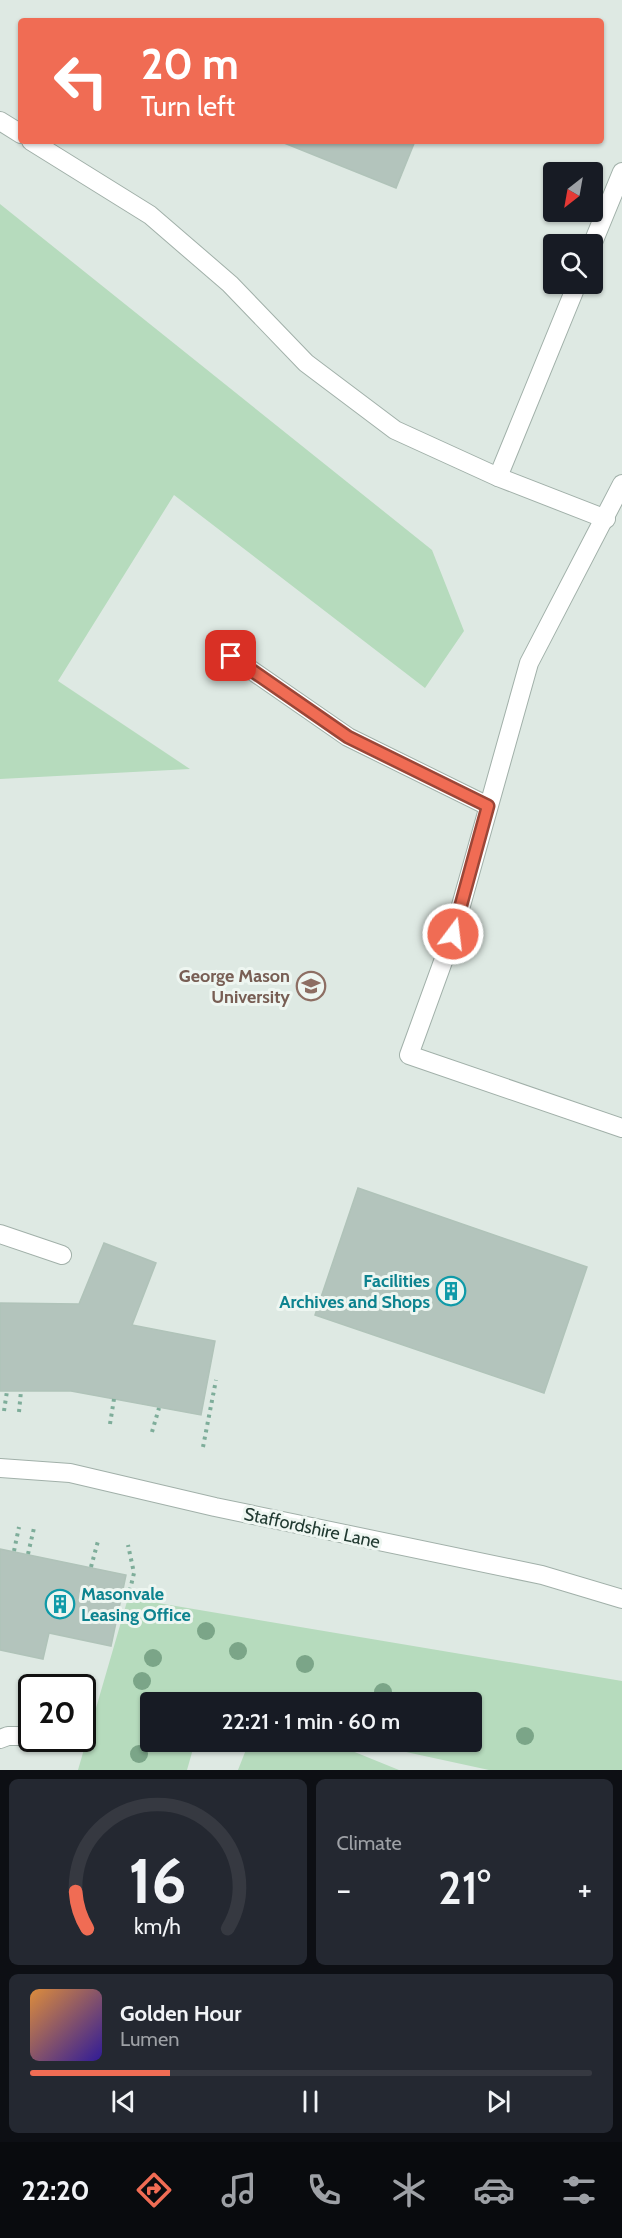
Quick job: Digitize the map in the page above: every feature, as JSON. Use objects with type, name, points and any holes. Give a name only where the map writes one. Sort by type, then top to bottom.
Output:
[{"type":"street","points":[[0,121],[18,132]]},
{"type":"street","points":[[37,144],[150,215],[231,284],[306,363],[394,430],[498,477],[606,519]]},
{"type":"street","points":[[597,234],[622,172]]},
{"type":"street","points":[[498,477],[573,294]]},
{"type":"street","points":[[622,484],[606,519],[529,663],[453,934],[409,1055],[622,1128]]},
{"type":"street","points":[[231,656],[348,737],[488,806]]},
{"type":"street","points":[[0,1234],[62,1255]]},
{"type":"street","name":"Staffordshire Lane","points":[[0,1468],[70,1473],[214,1507],[542,1575],[622,1599]]},
{"type":"street","points":[[0,1739],[18,1736]]},
{"type":"path","points":[[203,1447],[216,1380]]},
{"type":"path","points":[[4,1411],[7,1391]]},
{"type":"path","points":[[19,1412],[21,1391]]},
{"type":"path","points":[[110,1424],[114,1399]]},
{"type":"path","points":[[152,1432],[159,1408]]},
{"type":"path","points":[[14,1551],[19,1527]]},
{"type":"path","points":[[28,1554],[34,1528]]},
{"type":"path","points":[[91,1567],[98,1541]]},
{"type":"path","points":[[128,1545],[134,1573],[128,1598]]},
{"type":"green space","points":[[0,204],[432,550],[464,631],[425,688],[174,495],[58,681],[190,769],[0,779]]},
{"type":"green space","points":[[128,1598],[622,1681],[622,1770],[489,1770],[406,1752],[482,1752],[482,1692],[140,1692],[140,1752],[192,1752],[187,1770],[78,1770],[83,1752],[96,1752],[96,1708]]},
{"type":"green space","points":[[245,1752],[355,1752],[399,1770],[238,1770]]},
{"type":"building","points":[[286,144],[414,144],[396,188]]},
{"type":"building","name":"Facilities Archives and Shops","points":[[358,1188],[587,1267],[544,1393],[315,1315]]},
{"type":"building","points":[[104,1243],[156,1263],[132,1325],[215,1341],[201,1415],[71,1391],[0,1391],[0,1303],[79,1304]]},
{"type":"building","name":"Masonvale Leasing Office","points":[[0,1549],[126,1575],[111,1646],[49,1633],[43,1659],[0,1650]]},
{"type":"place","name":"George Mason University","points":[[311,986]]},
{"type":"place","name":"Facilities Archives and Shops","points":[[451,1291]]},
{"type":"place","name":"Masonvale Leasing Office","points":[[60,1604]]},
{"type":"route","points":[[231,656],[348,737],[488,806],[453,934]]}]
